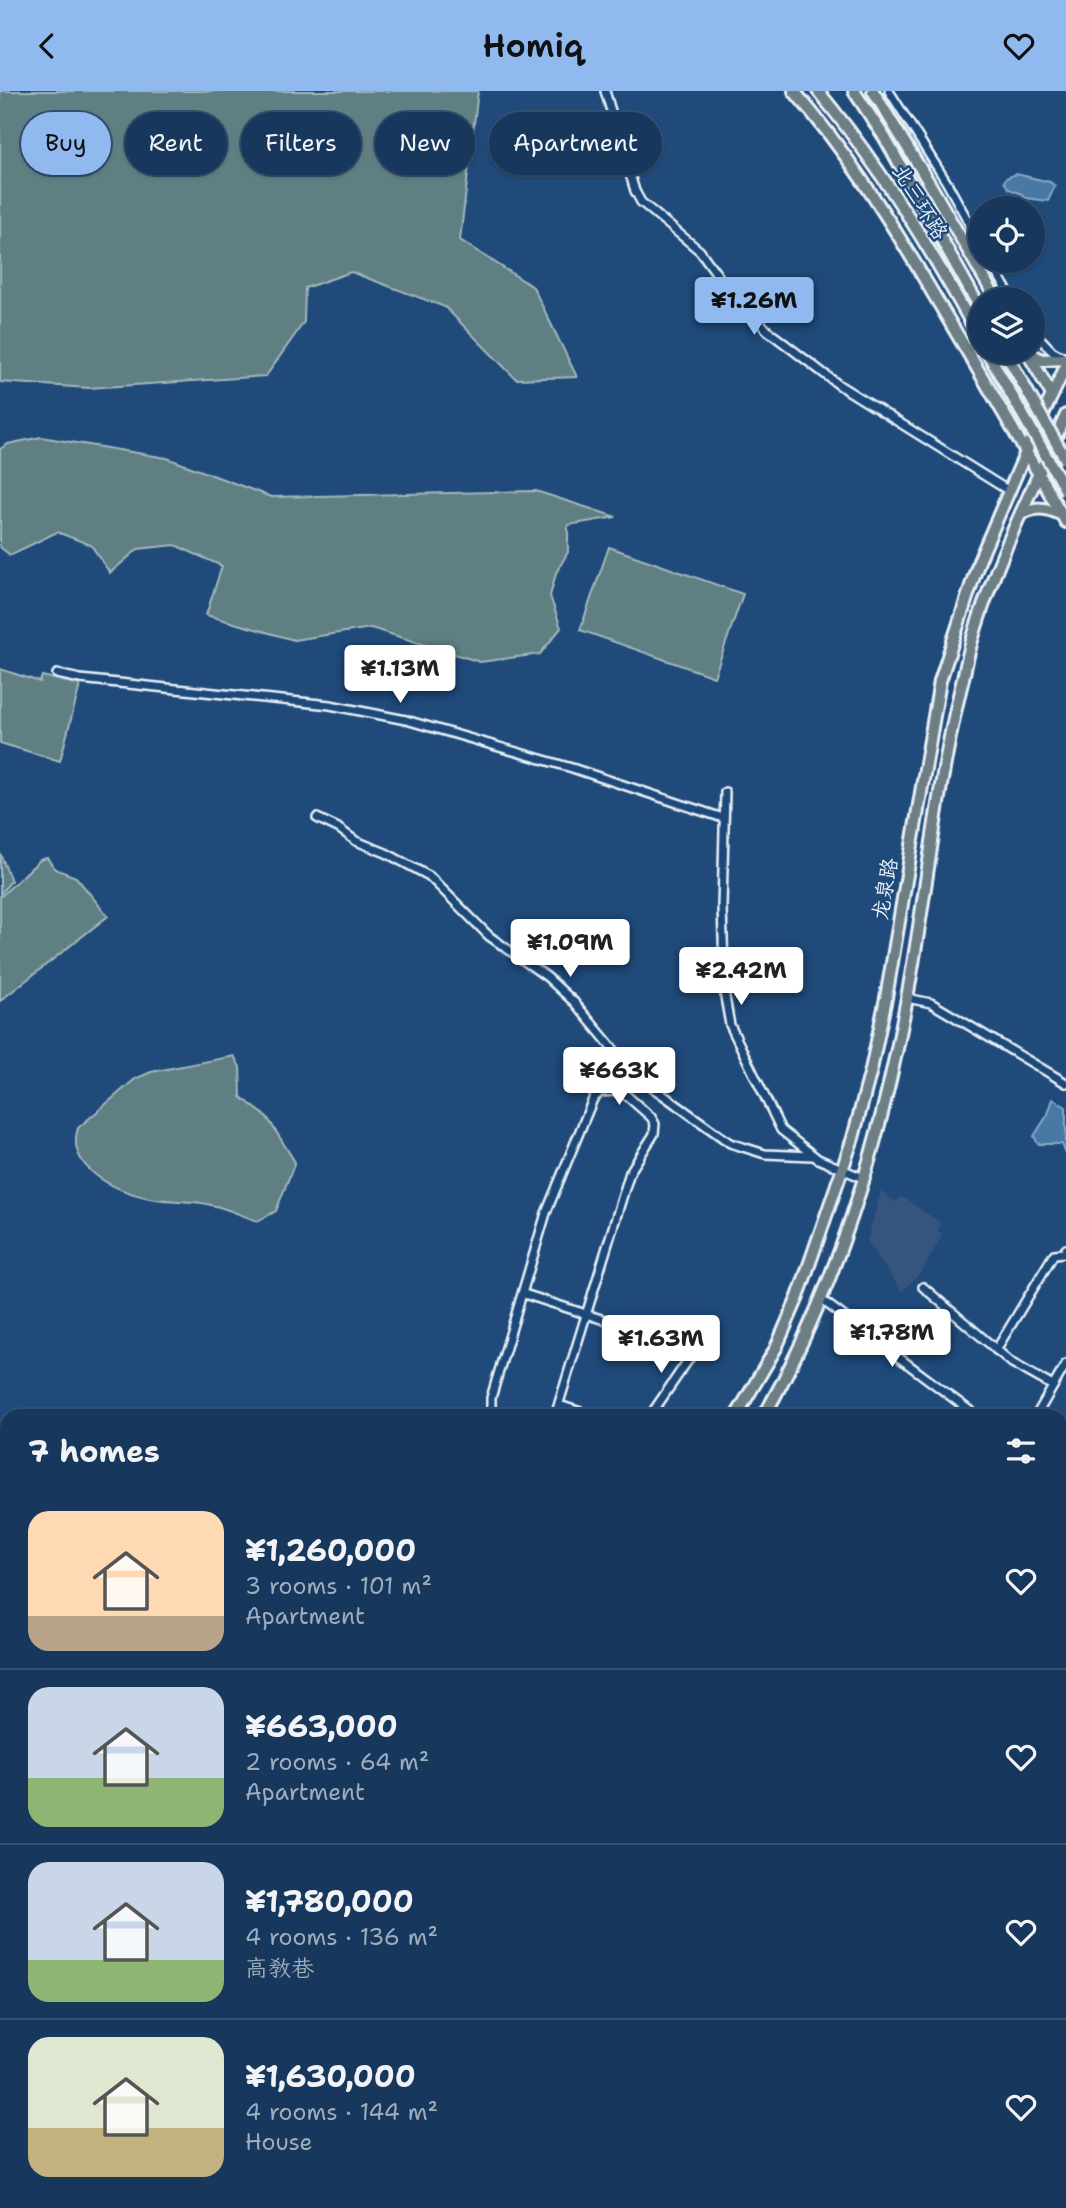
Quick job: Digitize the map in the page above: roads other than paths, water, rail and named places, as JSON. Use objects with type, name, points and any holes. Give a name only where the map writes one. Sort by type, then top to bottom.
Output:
[{"type":"main road","points":[[794,91],[818,118],[878,202],[962,340],[1063,518]]},
{"type":"main road","name":"北三环路","points":[[818,91],[863,149],[912,221],[968,318]]},
{"type":"main road","name":"北三环路","points":[[854,91],[885,138],[968,287]]},
{"type":"main road","points":[[873,91],[929,181],[989,287]]},
{"type":"main road","points":[[1045,360],[1066,359]]},
{"type":"main road","points":[[994,364],[1066,491]]},
{"type":"main road","points":[[1012,364],[1066,460]]},
{"type":"main road","points":[[1034,364],[1065,420]]},
{"type":"main road","name":"龙泉路","points":[[740,1409],[776,1349],[794,1307],[853,1138],[871,1070],[940,681],[967,594],[1009,491],[1066,366]]},
{"type":"main road","name":"龙泉路","points":[[768,1409],[795,1360],[822,1300],[863,1178],[892,1072],[907,998],[950,736],[973,635],[998,569],[1065,420]]},
{"type":"main road","points":[[1023,513],[1034,508],[1046,508],[1063,518]]},
{"type":"street","points":[[605,91],[635,191],[641,202],[699,251],[724,284],[768,331],[839,385],[1009,491]]},
{"type":"street","points":[[889,91],[968,221]]},
{"type":"street","points":[[1045,344],[1066,359]]},
{"type":"street","points":[[57,674],[80,679],[330,705],[406,720],[572,768],[723,818]]},
{"type":"street","points":[[725,792],[722,907],[724,985],[730,1025],[781,1130],[812,1156],[863,1178]]},
{"type":"street","points":[[317,818],[356,841],[386,853],[429,876],[489,936],[547,977],[574,1002],[635,1075],[730,1143],[765,1154],[812,1156]]},
{"type":"street","points":[[907,998],[931,1003],[1066,1083]]},
{"type":"street","points":[[491,1409],[491,1398],[546,1213],[593,1099],[600,1092],[618,1091],[652,1117],[655,1124],[654,1134],[630,1172],[558,1409]]},
{"type":"street","points":[[996,1350],[1054,1254],[1064,1253],[1066,1249]]},
{"type":"street","points":[[923,1287],[1012,1363],[1053,1386]]},
{"type":"street","points":[[524,1294],[698,1350],[655,1409]]},
{"type":"street","points":[[822,1300],[968,1409]]},
{"type":"street","points":[[1040,1409],[1066,1364]]},
{"type":"street","points":[[559,1405],[571,1409]]}]
